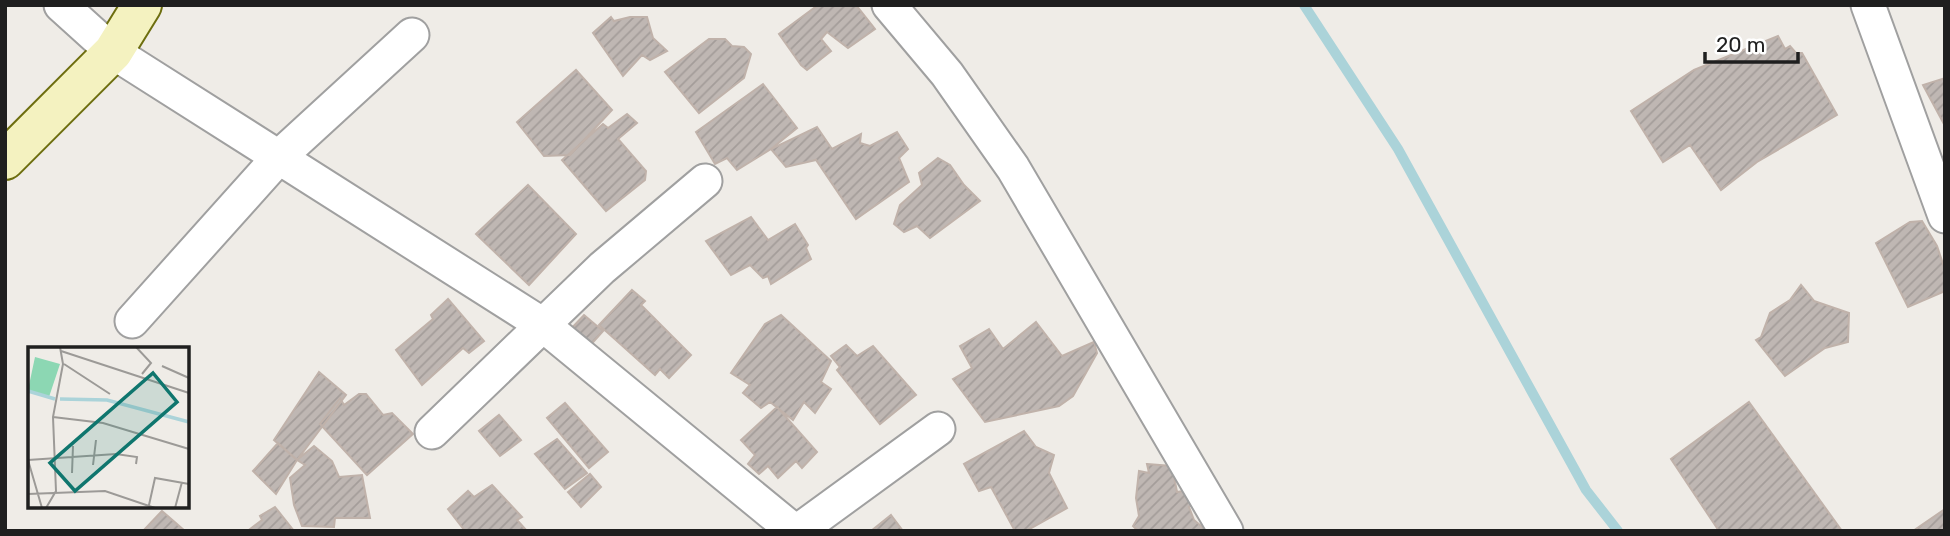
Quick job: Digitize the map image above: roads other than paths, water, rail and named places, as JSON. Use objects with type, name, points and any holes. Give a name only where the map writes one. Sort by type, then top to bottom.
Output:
[{"type":"main road","points":[[5,160],[113,52],[142,5]]},
{"type":"street","points":[[61,5],[113,52],[542,325],[796,531],[938,429]]},
{"type":"street","points":[[889,5],[947,74],[1013,168],[1226,531]]},
{"type":"street","points":[[1868,5],[1945,216]]},
{"type":"street","points":[[132,321],[279,156],[412,35]]},
{"type":"street","points":[[432,432],[602,268],[705,181]]},
{"type":"waterway","points":[[1304,5],[1398,149],[1586,490],[1618,531]]}]
